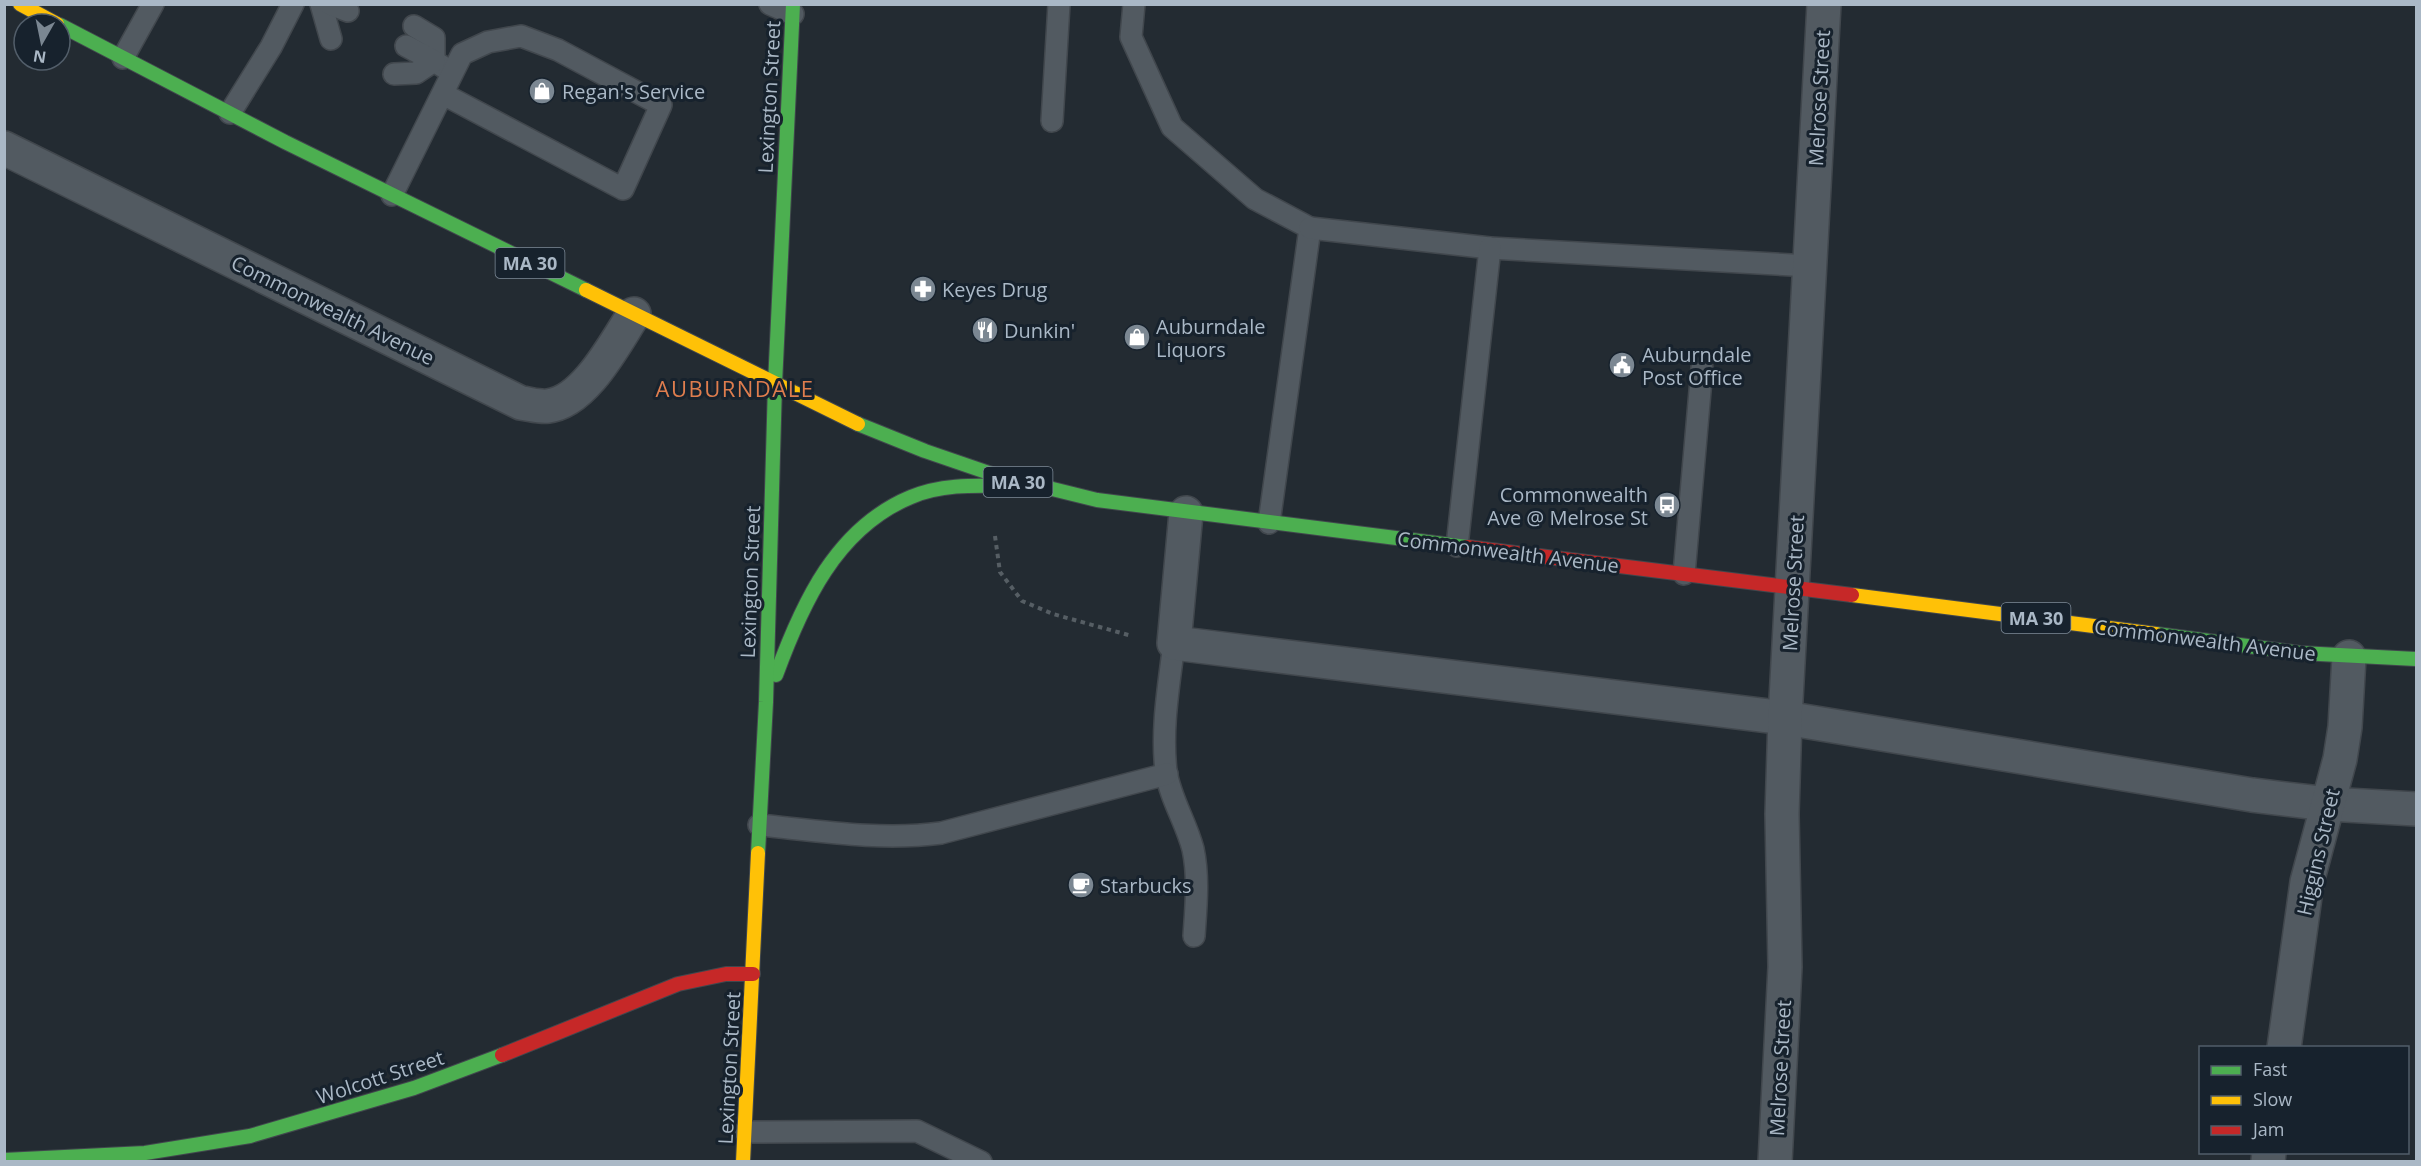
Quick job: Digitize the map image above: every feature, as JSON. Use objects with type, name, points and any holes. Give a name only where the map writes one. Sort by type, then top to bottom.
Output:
[{"type":"main road","name":"Commonwealth Avenue","points":[[20,4],[35,12]]},
{"type":"main road","name":"Lexington Street","points":[[743,1161],[766,702],[775,384],[793,9]]},
{"type":"main road","name":"Commonwealth Avenue","points":[[72,32],[392,195],[858,424],[938,457],[1047,490],[1090,499],[1186,513],[1793,586],[2300,653],[2349,657],[2416,658]]},
{"type":"main road","points":[[766,702],[804,604],[842,546],[861,527],[911,497],[942,489],[993,486],[1047,490]]},
{"type":"main road","name":"Wolcott Street","points":[[4,1160],[145,1153],[250,1136],[414,1088],[478,1065],[678,984],[726,974],[753,974]]},
{"type":"street","name":"Melrose Street","points":[[1775,1161],[1785,967],[1782,814],[1785,718],[1824,4]]},
{"type":"street","name":"Commonwealth Avenue","points":[[4,148],[521,403],[549,406],[565,401],[579,392],[634,314]]},
{"type":"street","points":[[1186,513],[1174,643],[1785,718],[2252,795],[2328,804],[2416,809]]},
{"type":"street","name":"Higgins Street","points":[[2284,1046],[2307,882],[2328,804],[2345,727],[2349,657]]},
{"type":"lane","points":[[123,58],[153,4]]},
{"type":"lane","points":[[230,113],[271,47],[293,4]]},
{"type":"lane","points":[[321,4],[331,39]]},
{"type":"lane","points":[[770,4],[793,9]]},
{"type":"lane","points":[[1052,121],[1059,4]]},
{"type":"lane","points":[[1134,4],[1131,37],[1172,127],[1255,198],[1310,228],[1490,248],[1810,266]]},
{"type":"lane","points":[[410,36],[434,38],[434,61]]},
{"type":"lane","points":[[392,195],[462,54],[488,42],[521,36],[558,50],[661,105],[623,189],[443,94]]},
{"type":"lane","points":[[434,61],[453,73]]},
{"type":"lane","points":[[394,74],[416,73],[434,61]]},
{"type":"lane","points":[[1269,523],[1310,228]]},
{"type":"lane","points":[[1457,546],[1490,248]]},
{"type":"lane","points":[[1684,574],[1702,368]]},
{"type":"lane","points":[[1174,643],[1165,728],[1167,774],[1192,848],[1196,870],[1194,936]]},
{"type":"lane","points":[[759,825],[891,836],[918,836],[941,833],[1167,774]]},
{"type":"lane","points":[[745,1132],[917,1131],[981,1161]]},
{"type":"path","points":[[995,536],[1000,572],[1022,601],[1053,614],[1116,633],[1174,643]]},
{"type":"traffic: fast","points":[[775,384],[793,4]]},
{"type":"traffic: fast","points":[[72,31],[285,142],[586,290]]},
{"type":"traffic: fast","points":[[758,853],[766,702],[775,384]]},
{"type":"traffic: fast","points":[[858,424],[925,451],[992,474],[1097,500],[1467,547]]},
{"type":"traffic: fast","points":[[776,675],[810,596],[842,548],[862,528],[885,511],[922,493],[956,487],[1002,486]]},
{"type":"traffic: fast","points":[[2156,634],[2300,653],[2416,659]]},
{"type":"traffic: fast","points":[[4,1160],[145,1153],[250,1136],[414,1088],[502,1055]]},
{"type":"traffic: slow","points":[[20,4],[35,12]]},
{"type":"traffic: slow","points":[[586,290],[858,424]]},
{"type":"traffic: slow","points":[[1852,595],[2156,634]]},
{"type":"traffic: slow","points":[[743,1162],[758,853]]},
{"type":"traffic: jam","points":[[1467,547],[1852,595]]},
{"type":"traffic: jam","points":[[502,1055],[678,984],[726,974],[753,974]]},
{"type":"place","name":"Regan's Service","points":[[542,91]]},
{"type":"place","name":"Keyes Drug","points":[[923,289]]},
{"type":"place","name":"Dunkin'","points":[[985,330]]},
{"type":"place","name":"Auburndale Liquors","points":[[1137,337]]},
{"type":"place","name":"Auburndale Post Office","points":[[1622,365]]},
{"type":"place","name":"Commonwealth Ave @ Melrose St","points":[[1667,505]]},
{"type":"place","name":"Starbucks","points":[[1081,885]]},
{"type":"district","name":"AUBURNDALE","points":[[735,388]]}]
